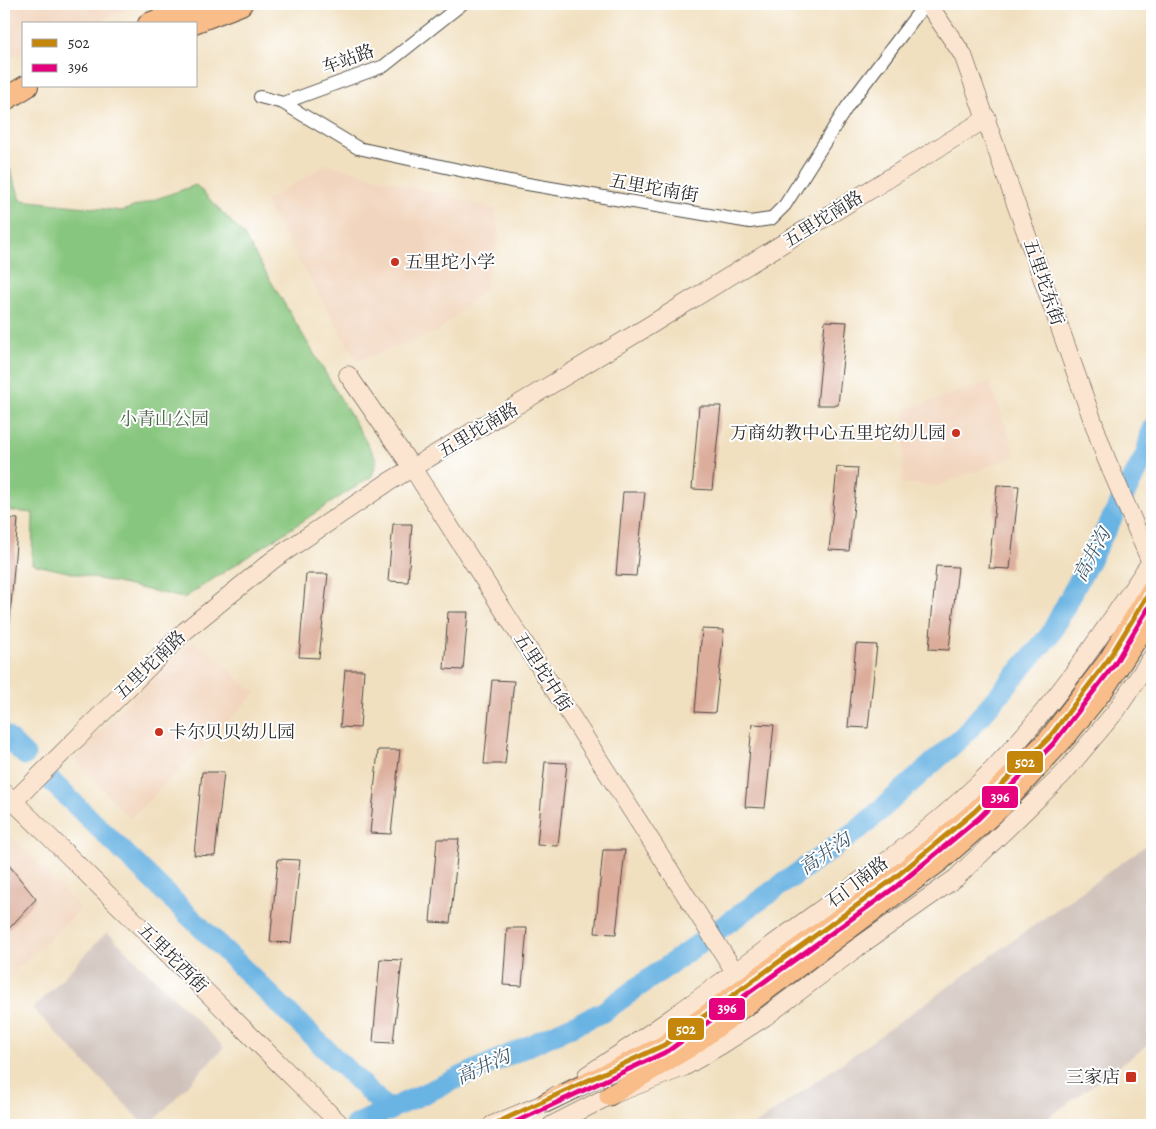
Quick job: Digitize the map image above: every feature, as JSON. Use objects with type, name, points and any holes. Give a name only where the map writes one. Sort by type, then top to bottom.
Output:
[{"type":"highway","points":[[154,22],[200,4]]},
{"type":"highway","points":[[194,22],[241,4]]},
{"type":"highway","points":[[4,84],[22,75]]},
{"type":"highway","points":[[4,100],[24,88]]},
{"type":"main road","points":[[544,1102],[664,1045],[892,880],[959,824],[1048,739],[1108,660],[1152,588]]},
{"type":"main road","points":[[609,1096],[692,1046],[941,861],[1001,808],[1067,736],[1104,690],[1152,617]]},
{"type":"street","name":"车站路","points":[[283,103],[384,66],[462,4]]},
{"type":"street","name":"五里坨南街","points":[[283,103],[358,148],[510,181],[750,222],[771,219],[785,205],[847,107],[927,4]]},
{"type":"street","name":"五里坨东街","points":[[927,4],[963,55],[987,118],[1106,458],[1152,562]]},
{"type":"street","points":[[260,97],[283,103]]},
{"type":"street","name":"五里坨南路","points":[[9,796],[184,631],[274,559],[387,483],[413,469],[987,118]]},
{"type":"street","name":"五里坨中街","points":[[348,375],[413,469],[724,952],[735,972]]},
{"type":"street","name":"石门南路","points":[[492,1125],[544,1102],[652,1034],[918,836],[982,780],[1065,687],[1152,562]]},
{"type":"street","points":[[552,1125],[609,1096],[684,1067],[723,1044],[765,1017],[858,947],[956,878],[1063,774],[1116,711],[1152,657]]},
{"type":"street","name":"五里坨西街","points":[[9,796],[342,1125]]},
{"type":"shaded area","points":[[4,4],[141,4],[98,22],[22,22],[22,54],[4,61]]},
{"type":"shaded area","name":"五里坨小学","points":[[327,164],[495,209],[499,236],[484,289],[439,331],[357,361],[265,202]]},
{"type":"shaded area","name":"万商幼教中心五里坨幼儿园","points":[[990,382],[1016,456],[937,486],[902,483],[905,410]]},
{"type":"shaded area","name":"卡尔贝贝幼儿园","points":[[193,640],[256,693],[130,819],[74,759],[125,705]]},
{"type":"shaded area","points":[[4,828],[81,909],[5,982],[4,981]]},
{"type":"shaded area","points":[[1152,841],[1152,1042],[1038,1125],[755,1125]]},
{"type":"shaded area","points":[[107,932],[224,1047],[150,1125],[145,1125],[33,1009]]},
{"type":"green space","name":"小青山公园","points":[[4,153],[21,200],[122,211],[196,185],[243,234],[377,460],[372,476],[184,598],[32,564],[33,513],[4,510]]},
{"type":"building","points":[[825,321],[847,322],[838,405],[817,405]]},
{"type":"building","points":[[699,406],[721,406],[712,490],[692,489]]},
{"type":"building","points":[[837,467],[858,468],[849,551],[829,550]]},
{"type":"building","points":[[997,485],[1019,486],[1010,569],[989,568]]},
{"type":"building","points":[[623,492],[645,492],[636,576],[616,575]]},
{"type":"building","points":[[4,518],[18,519],[5,679],[4,679]]},
{"type":"building","points":[[393,524],[412,524],[408,582],[388,581]]},
{"type":"building","points":[[936,566],[958,567],[949,650],[929,649]]},
{"type":"building","points":[[306,574],[328,574],[319,658],[299,657]]},
{"type":"building","points":[[448,612],[468,612],[463,670],[444,669]]},
{"type":"building","points":[[702,629],[724,630],[715,713],[695,712]]},
{"type":"building","points":[[856,644],[877,645],[868,728],[848,727]]},
{"type":"building","points":[[345,670],[364,670],[360,728],[340,727]]},
{"type":"building","points":[[492,680],[514,681],[505,764],[484,764]]},
{"type":"building","points":[[752,724],[774,725],[765,808],[745,807]]},
{"type":"building","points":[[378,750],[400,750],[391,834],[370,833]]},
{"type":"building","points":[[545,762],[567,763],[558,846],[537,845]]},
{"type":"building","points":[[202,772],[224,772],[215,856],[194,855]]},
{"type":"building","points":[[437,839],[459,839],[450,923],[430,922]]},
{"type":"building","points":[[603,850],[625,850],[616,934],[595,933]]},
{"type":"building","points":[[4,859],[36,899],[4,934]]},
{"type":"building","points":[[278,859],[300,860],[291,943],[270,942]]},
{"type":"building","points":[[507,928],[527,928],[522,986],[503,985]]},
{"type":"building","points":[[380,959],[402,960],[393,1043],[373,1042]]},
{"type":"waterway","name":"高井沟","points":[[355,1125],[603,1012],[858,830],[965,734],[1050,635],[1146,454],[1152,429]]},
{"type":"waterway","points":[[4,735],[25,755]]},
{"type":"waterway","points":[[50,780],[389,1111]]},
{"type":"transit line","name":"502","points":[[492,1125],[664,1045],[892,880],[974,812],[1048,739],[1108,660],[1152,588]]},
{"type":"transit line","name":"396","points":[[509,1125],[668,1051],[897,886],[979,818],[1053,744],[1114,665],[1152,602]]},
{"type":"place","name":"五里坨小学","points":[[395,262]]},
{"type":"place","name":"万商幼教中心五里坨幼儿园","points":[[956,433]]},
{"type":"place","name":"卡尔贝贝幼儿园","points":[[159,732]]},
{"type":"place","name":"三家店","points":[[1131,1077]]}]
